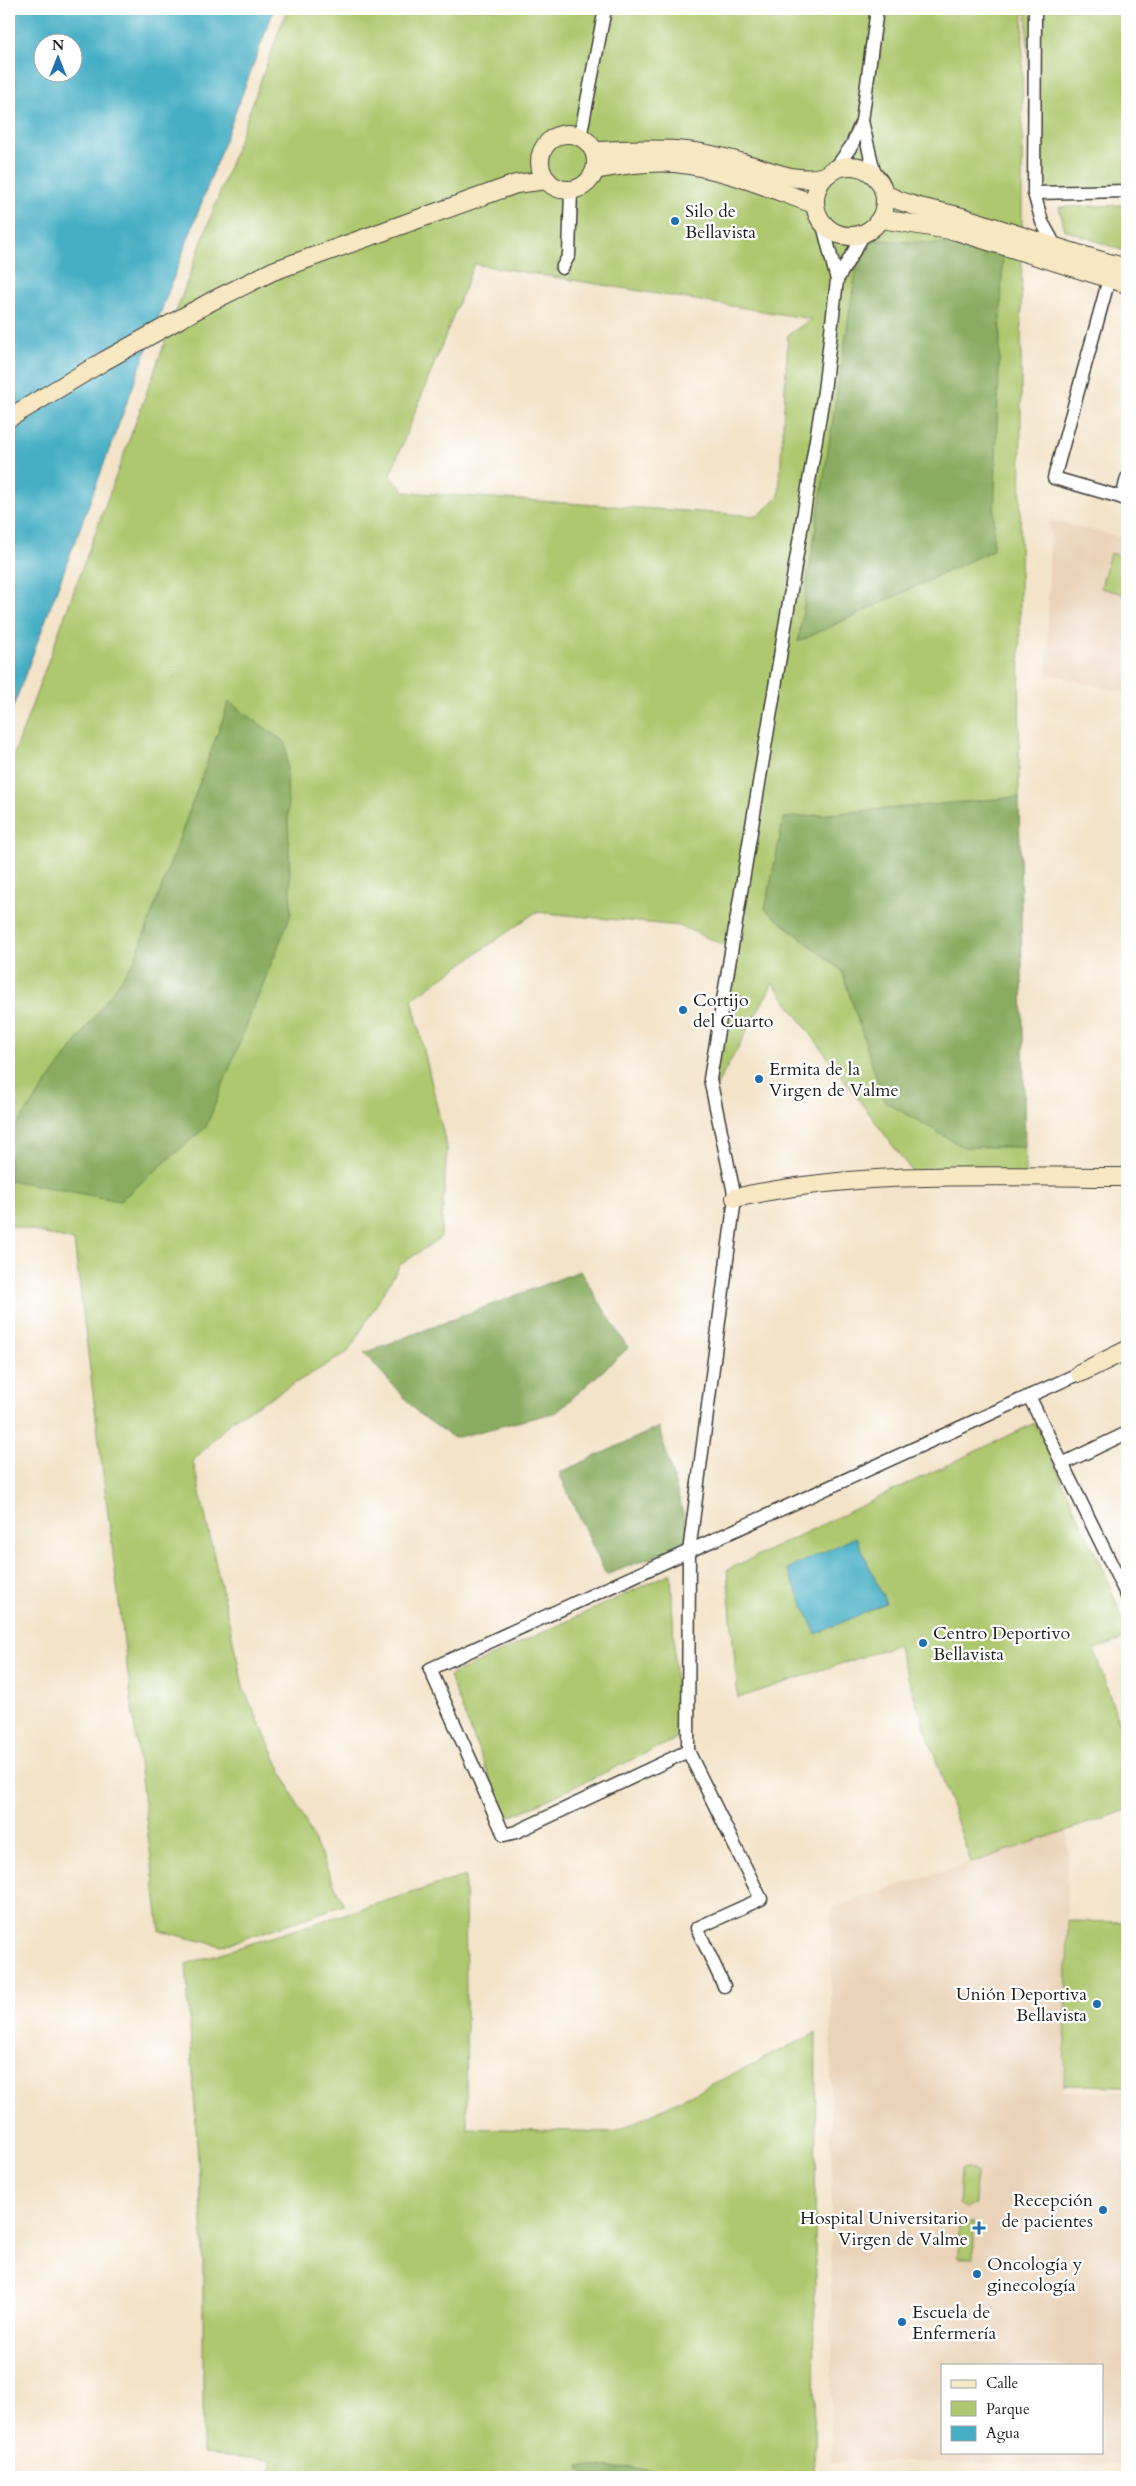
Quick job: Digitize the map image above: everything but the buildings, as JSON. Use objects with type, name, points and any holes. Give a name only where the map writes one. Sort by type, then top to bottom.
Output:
[{"type":"street","points":[[580,136],[605,9]]},
{"type":"street","points":[[724,1986],[697,1928],[761,1899],[688,1751],[690,1552],[735,1198],[710,1079],[824,391],[837,280],[823,225],[814,204],[817,187],[852,145],[862,121],[877,9]]},
{"type":"street","points":[[1035,9],[1034,193],[1042,222],[1057,249]]},
{"type":"street","points":[[837,280],[864,234],[881,219],[886,203],[885,194],[875,176],[862,121]]},
{"type":"street","points":[[564,134],[580,136],[587,141],[594,151],[595,170],[587,182],[571,189],[554,185],[544,172],[544,148],[549,141],[564,134]]},
{"type":"street","points":[[594,151],[641,149],[687,151],[749,164],[795,179],[811,180],[856,166],[875,176]]},
{"type":"street","points":[[595,170],[625,164],[673,163],[704,167],[814,204]]},
{"type":"street","points":[[9,418],[104,361],[212,301],[273,271],[516,184],[529,176],[544,172]]},
{"type":"street","points":[[562,268],[569,255],[571,189]]},
{"type":"street","points":[[1034,193],[1127,190]]},
{"type":"street","points":[[885,194],[905,203],[958,216],[1118,271],[1127,284]]},
{"type":"street","points":[[881,219],[956,231],[1065,266],[1118,271]]},
{"type":"street","points":[[823,225],[842,236],[853,237],[864,234]]},
{"type":"street","points":[[1118,271],[1054,478],[1125,498],[1127,478]]},
{"type":"street","points":[[735,1198],[775,1189],[890,1177],[1127,1177]]},
{"type":"street","points":[[688,1751],[523,1829],[504,1835],[430,1669],[690,1552],[1127,1350]]},
{"type":"street","points":[[1029,1396],[1127,1596]]},
{"type":"street","points":[[1062,1464],[1127,1433]]},
{"type":"shaded area","points":[[1050,520],[1127,539],[1127,694],[1047,673]]},
{"type":"shaded area","name":"Hospital Universitario Virgen de Valme","points":[[1068,1830],[1064,2091],[1127,2092],[1127,2465],[831,2461],[831,1908]]},
{"type":"green space","points":[[287,9],[1023,9],[1019,797],[1025,1177],[916,1177],[773,983],[713,1093],[732,948],[680,926],[536,912],[412,999],[447,1149],[441,1237],[400,1265],[348,1352],[232,1420],[193,1461],[244,1690],[344,1905],[222,1946],[160,1931],[74,1241],[9,1225],[9,768]],"holes":[[[474,264],[811,319],[788,335],[779,496],[758,516],[405,492],[390,475]]]},
{"type":"green space","points":[[1026,9],[1127,9],[1127,191],[1034,193]]},
{"type":"green space","points":[[1127,205],[1127,252],[1065,230],[1059,207]]},
{"type":"green space","points":[[861,239],[1003,248],[993,550],[798,642]]},
{"type":"green space","points":[[1110,553],[1127,558],[1127,595],[1101,588]]},
{"type":"green space","points":[[229,702],[286,743],[291,914],[206,1127],[120,1201],[9,1180],[9,1136],[135,960]]},
{"type":"green space","points":[[1019,797],[1025,1147],[963,1147],[884,1101],[842,971],[765,909],[784,818]]},
{"type":"green space","points":[[580,1271],[628,1348],[557,1412],[454,1438],[419,1414],[364,1353]]},
{"type":"green space","name":"Centro Deportivo Bellavista","points":[[1035,1423],[1107,1579],[1127,1631],[1127,1638],[1094,1650],[1120,1726],[1127,1724],[1127,1810],[971,1863],[897,1645],[738,1698],[727,1570]]},
{"type":"green space","points":[[659,1427],[691,1542],[606,1575],[559,1473]]},
{"type":"green space","points":[[671,1573],[678,1738],[506,1819],[449,1676]]},
{"type":"green space","points":[[465,1876],[467,2128],[615,2132],[816,2033],[814,2477],[747,2477],[580,2466],[581,2477],[270,2477],[272,2460],[203,2454],[203,2240],[186,1964]]},
{"type":"green space","name":"Unión Deportiva Bellavista","points":[[1068,1921],[1127,1922],[1127,2086],[1064,2085]]},
{"type":"green space","points":[[968,2168],[976,2173],[975,2204],[967,2209],[959,2204],[961,2171]]},
{"type":"green space","points":[[959,2223],[974,2223],[974,2258],[959,2258]]},
{"type":"green space","points":[[579,2466],[687,2472],[687,2477],[586,2477]]},
{"type":"water","points":[[9,9],[274,9],[9,718]]},
{"type":"water","points":[[856,1537],[886,1603],[816,1634],[787,1569]]},
{"type":"place","name":"Silo de Bellavista","points":[[675,221]]},
{"type":"place","name":"Cortijo del Cuarto","points":[[683,1010]]},
{"type":"place","name":"Ermita de la Virgen de Valme","points":[[759,1079]]},
{"type":"place","name":"Centro Deportivo Bellavista","points":[[923,1643]]},
{"type":"place","name":"Unión Deportiva Bellavista","points":[[1097,2004]]},
{"type":"place","name":"Recepción de pacientes","points":[[1103,2210]]},
{"type":"place","name":"Hospital Universitario Virgen de Valme","points":[[979,2228]]},
{"type":"place","name":"Oncología y ginecología","points":[[977,2274]]},
{"type":"place","name":"Escuela de Enfermería","points":[[902,2322]]}]
